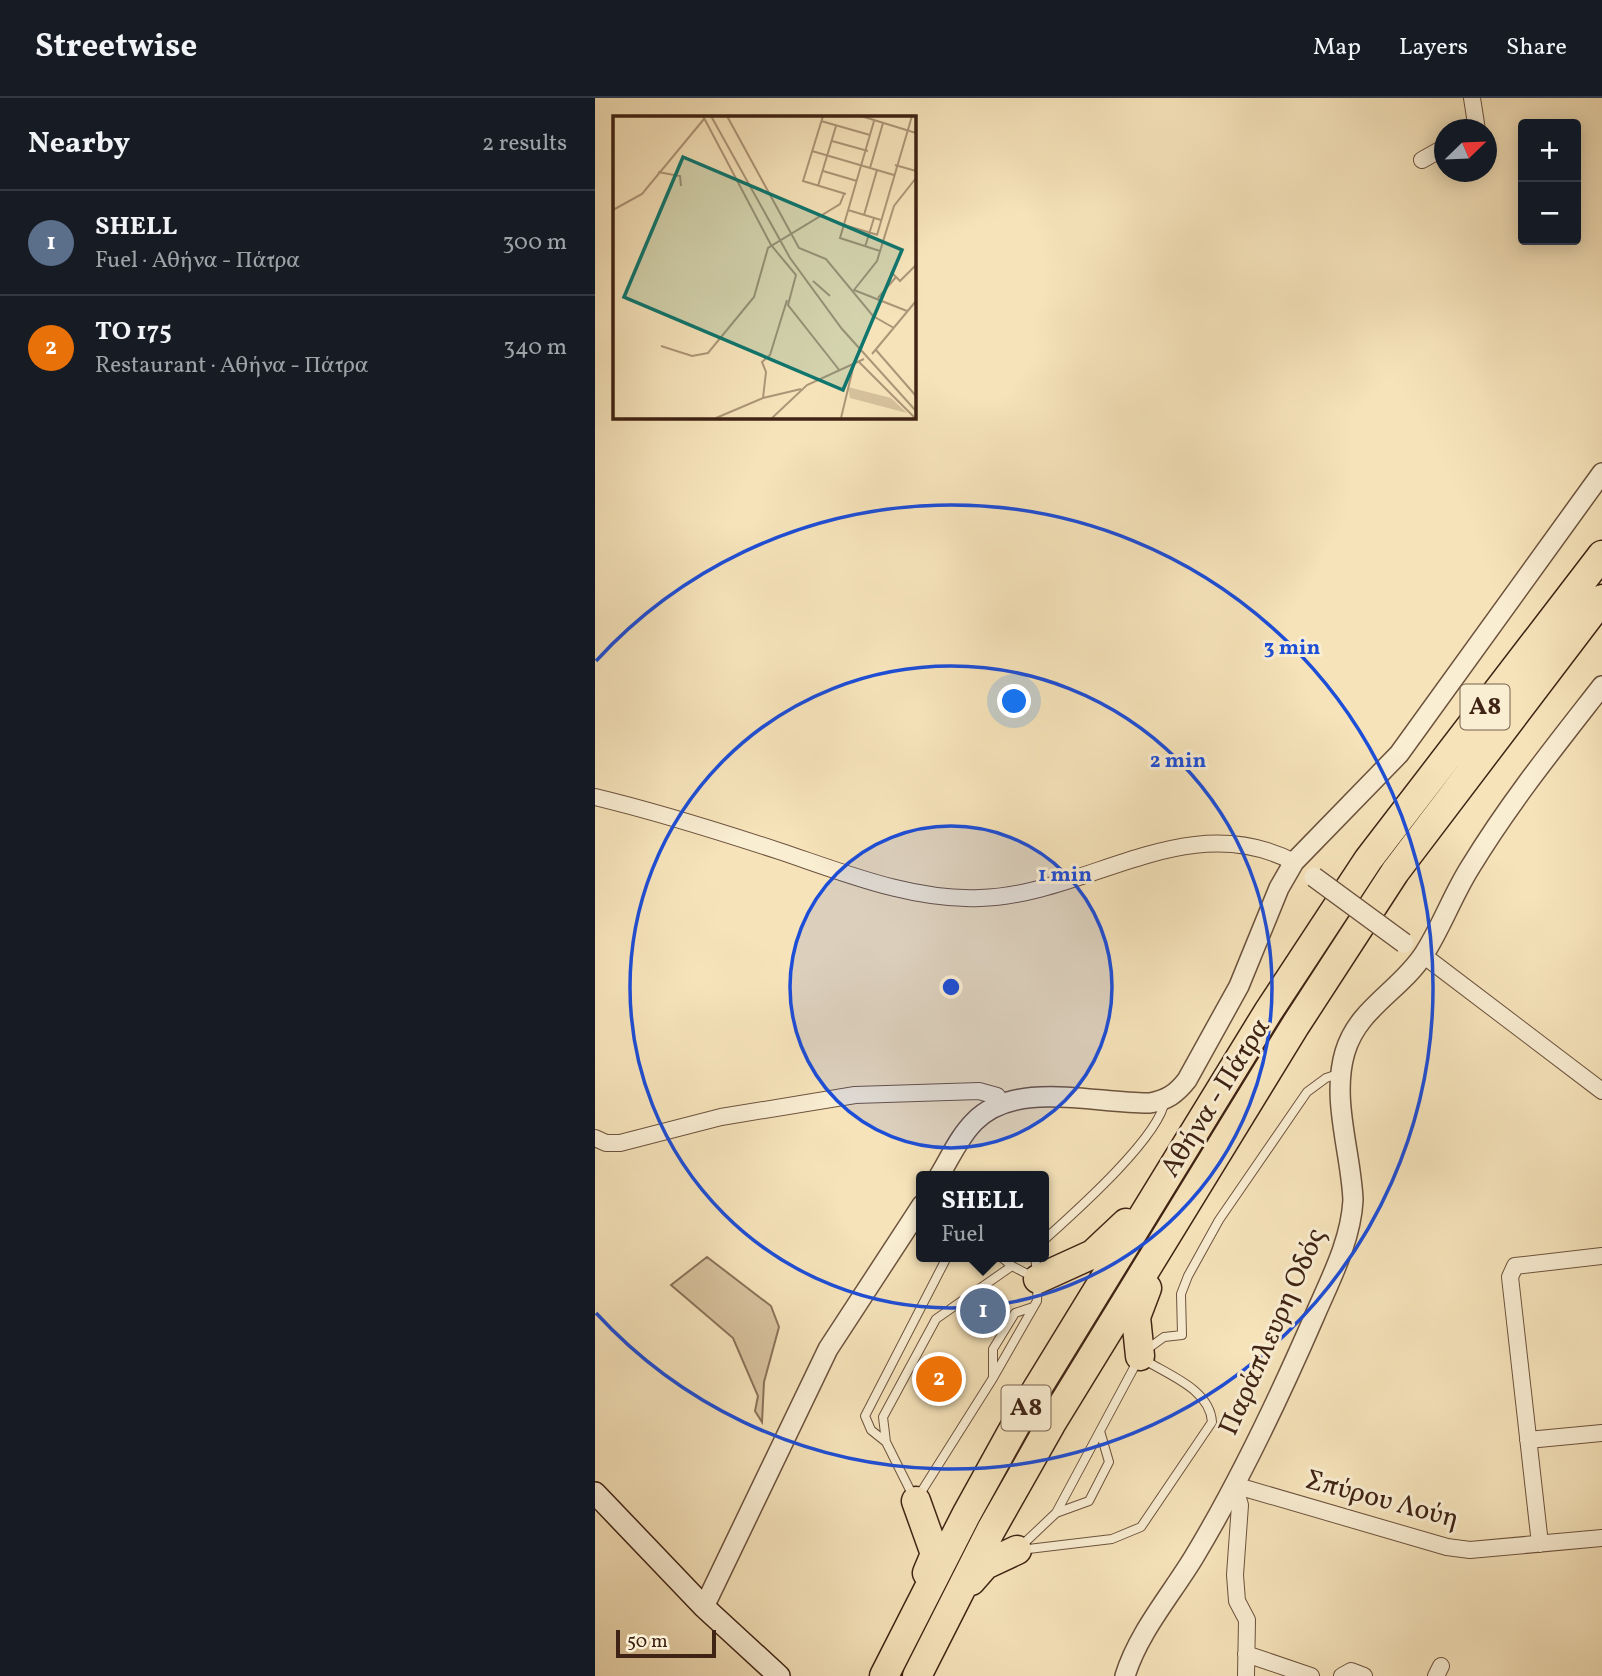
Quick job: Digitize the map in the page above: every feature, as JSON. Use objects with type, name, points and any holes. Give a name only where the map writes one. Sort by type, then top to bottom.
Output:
[{"type":"highway","name":"Αθήνα - Πάτρα","points":[[889,1665],[966,1515],[1024,1410],[1268,1012],[1368,860],[1602,555]]},
{"type":"highway","name":"Αθήνα - Πάτρα","points":[[920,1671],[1051,1424],[1196,1187],[1395,872],[1602,599]]},
{"type":"highway","points":[[1037,1268],[1093,1254],[1109,1242],[1171,1170]]},
{"type":"highway","points":[[1140,1356],[1136,1317],[1140,1300],[1162,1262],[1196,1187]]},
{"type":"highway","points":[[889,1665],[935,1554],[916,1500]]},
{"type":"highway","points":[[920,1671],[943,1639],[973,1576],[985,1565],[1017,1550]]},
{"type":"main road","points":[[595,1493],[704,1608],[779,1676]]},
{"type":"street","points":[[1472,98],[1475,119]]},
{"type":"street","points":[[1422,160],[1434,153]]},
{"type":"street","points":[[942,1171],[974,1122],[1002,1103],[1029,1097],[1137,1103],[1165,1100],[1187,1080],[1215,1033],[1294,862],[1399,754],[1602,473]]},
{"type":"street","name":"Παράπλευρη Οδός","points":[[1125,1676],[1138,1647],[1234,1485],[1287,1379],[1348,1233],[1353,1200],[1341,1073],[1344,1055],[1357,1025],[1423,955],[1489,836],[1602,686]]},
{"type":"street","points":[[595,797],[690,821],[870,879],[954,898],[1023,894],[1153,852],[1196,843],[1246,845],[1294,862],[1423,955],[1602,1091]]},
{"type":"street","points":[[595,1138],[606,1143],[620,1143],[721,1117],[855,1096],[979,1091],[997,1096],[1002,1103]]},
{"type":"street","points":[[704,1608],[828,1349],[916,1214]]},
{"type":"street","points":[[1541,1544],[1510,1277],[1515,1266],[1602,1256]]},
{"type":"street","points":[[1528,1440],[1602,1433]]},
{"type":"street","points":[[1234,1485],[1240,1505],[1235,1586],[1237,1601],[1247,1620],[1245,1676]]},
{"type":"street","name":"Σπύρου Λούη","points":[[1234,1485],[1447,1548],[1470,1550],[1602,1538]]},
{"type":"street","points":[[1247,1654],[1311,1676]]},
{"type":"street","points":[[1342,1676],[1351,1671],[1364,1676]]},
{"type":"lane","points":[[1017,1550],[1056,1513],[1140,1356],[1151,1344],[1164,1337],[1182,1335],[1181,1294],[1219,1220],[1307,1091],[1326,1077],[1341,1073]]},
{"type":"lane","points":[[1049,1236],[1083,1205],[1159,1122],[1165,1100]]},
{"type":"lane","points":[[886,1442],[871,1430],[865,1416],[944,1262]]},
{"type":"lane","points":[[916,1500],[993,1378],[1033,1307],[1037,1268],[1012,1266],[1007,1262]]},
{"type":"lane","points":[[916,1500],[886,1442],[883,1418],[936,1320],[1012,1266]]},
{"type":"lane","points":[[993,1378],[993,1349],[1015,1313],[1033,1307]]},
{"type":"lane","points":[[1017,1550],[1112,1539],[1141,1527],[1213,1422],[1212,1409],[1205,1397],[1140,1356]]},
{"type":"lane","points":[[1056,1513],[1089,1500],[1109,1462],[1100,1431]]},
{"type":"shaded area","points":[[707,1257],[771,1306],[779,1327],[764,1382],[762,1422],[755,1411],[758,1396],[733,1338],[671,1285]]},
{"type":"place","name":"SHELL","points":[[983,1311]]},
{"type":"place","name":"TO 175","points":[[939,1379]]}]
